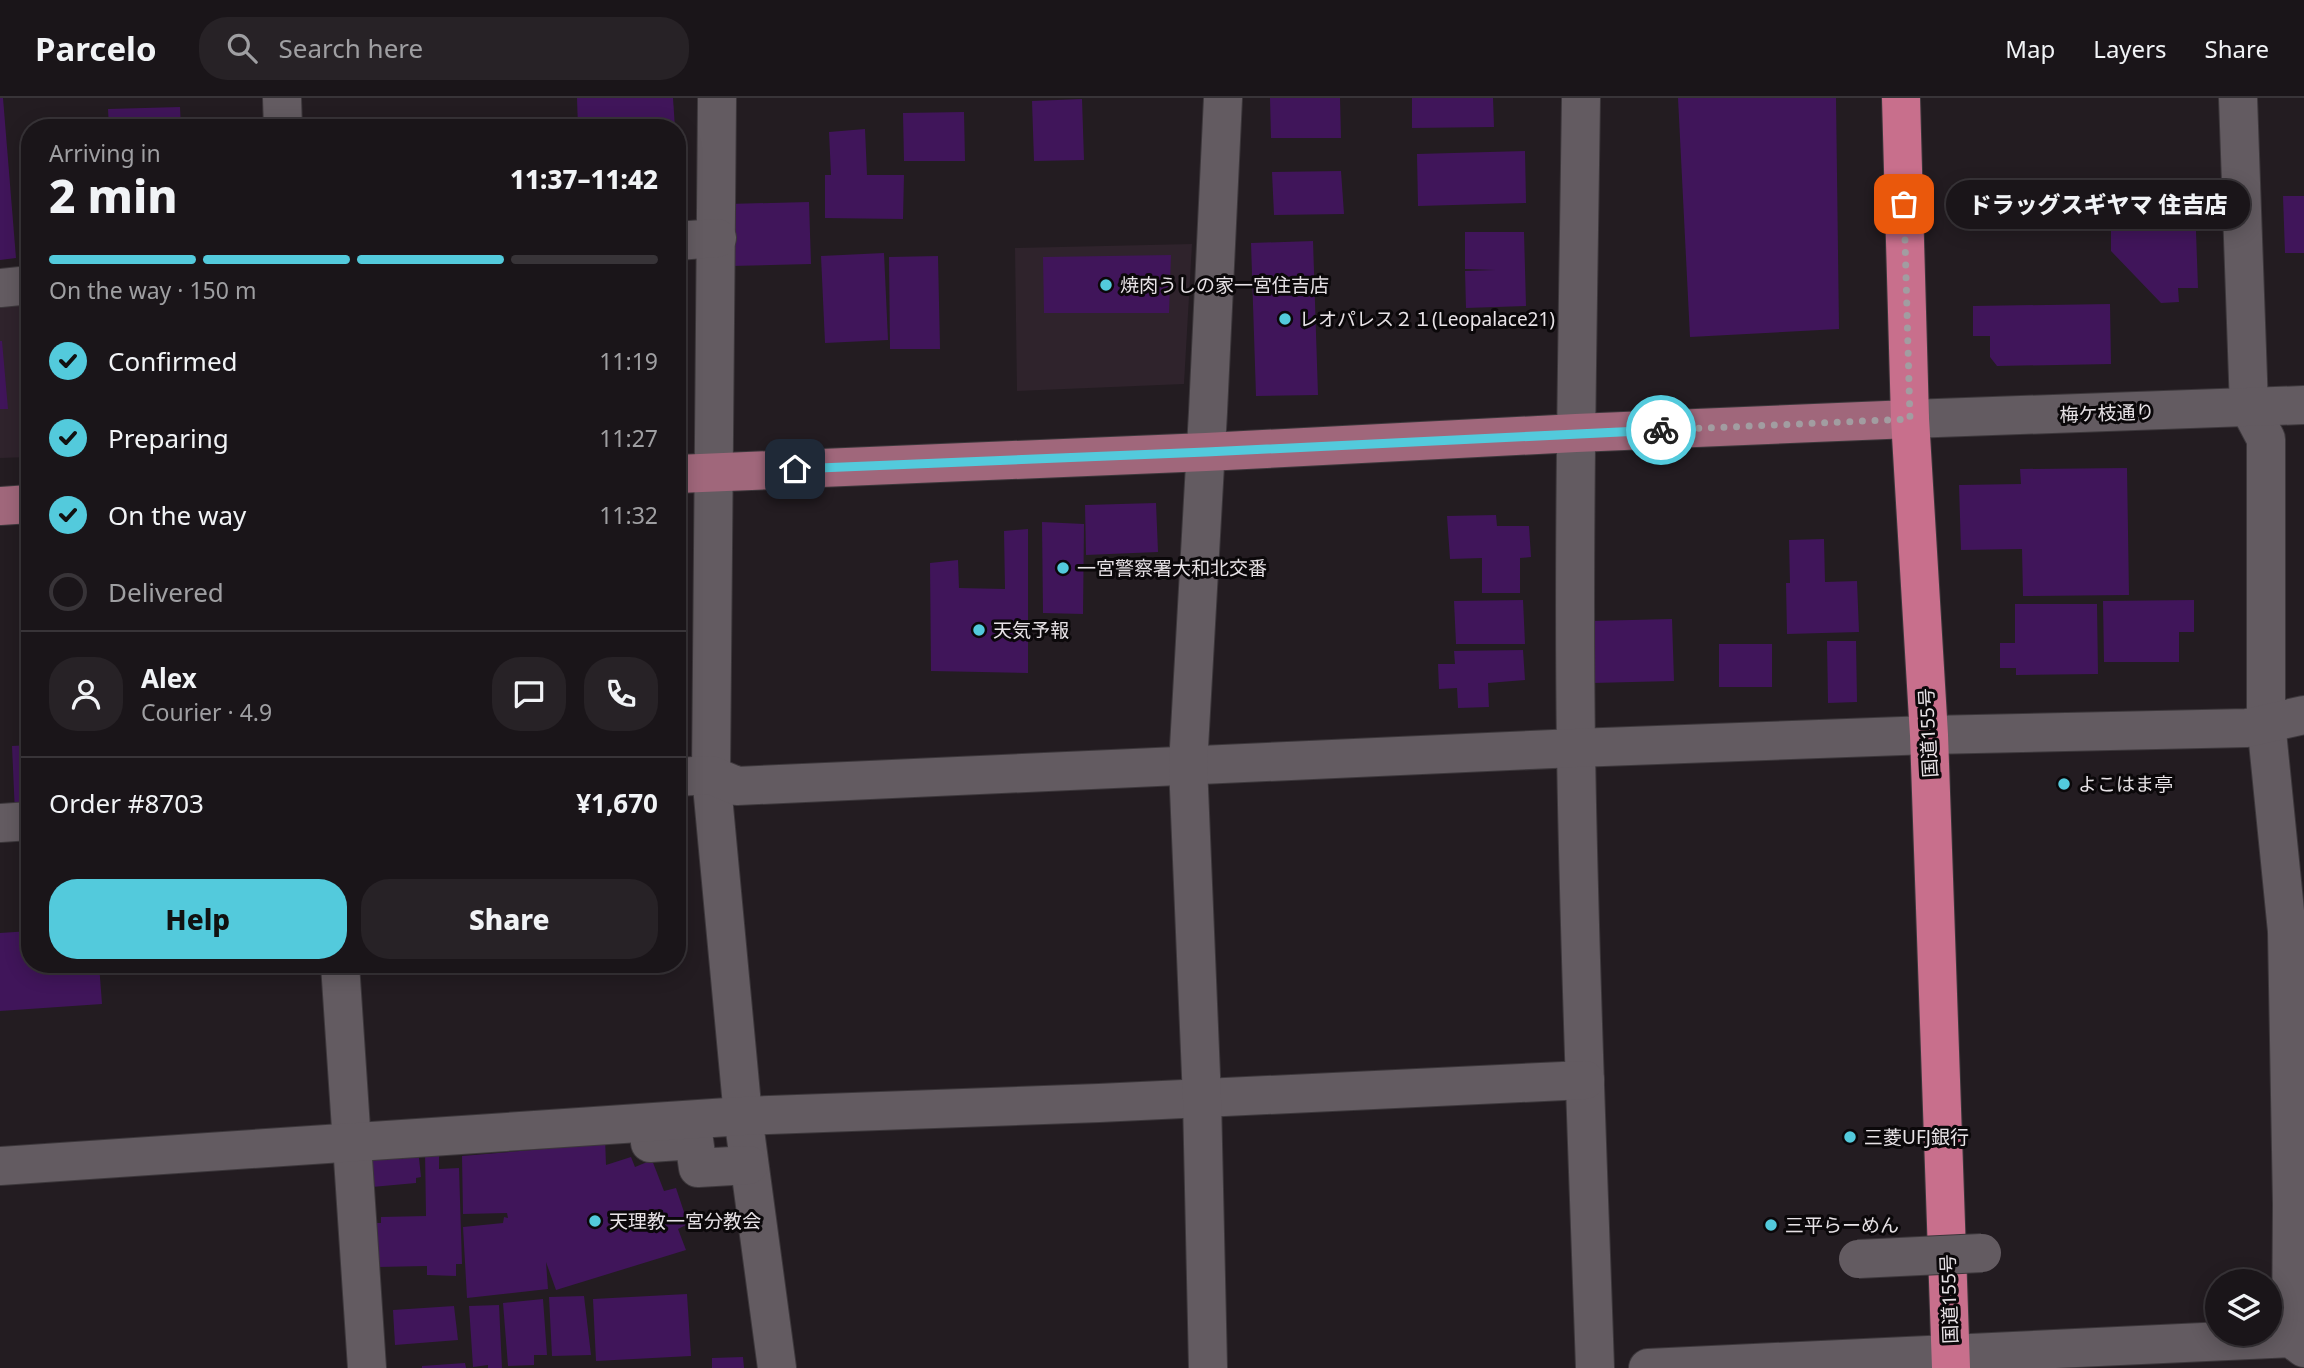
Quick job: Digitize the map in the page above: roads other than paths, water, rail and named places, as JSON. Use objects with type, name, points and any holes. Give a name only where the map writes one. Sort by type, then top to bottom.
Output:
[{"type":"highway","name":"国道155号","points":[[1900,98],[1910,419],[1929,735],[1951,1361]]},
{"type":"main road","points":[[695,473],[1910,419]]},
{"type":"main road","points":[[0,506],[21,505]]},
{"type":"street","points":[[282,98],[283,119]]},
{"type":"street","points":[[718,98],[717,238],[695,473],[694,776],[777,1368]]},
{"type":"street","points":[[1208,1368],[1202,1099],[1188,765],[1223,98]]},
{"type":"street","points":[[1581,98],[1576,433],[1576,748],[1595,1368]]},
{"type":"street","points":[[1648,1368],[1951,1361],[2298,1343],[2295,931],[2266,722],[2266,439],[2249,407],[2238,98]]},
{"type":"street","points":[[686,240],[717,238]]},
{"type":"street","points":[[0,288],[21,286]]},
{"type":"street","name":"梅ケ枝通り","points":[[1910,419],[2304,405]]},
{"type":"street","points":[[694,776],[737,786],[1576,748],[2247,727],[2304,715]]},
{"type":"street","points":[[0,823],[21,822]]},
{"type":"street","points":[[341,973],[367,1368]]},
{"type":"street","points":[[0,1166],[743,1116],[1202,1099],[1585,1080]]},
{"type":"street","points":[[624,1145],[694,1140],[698,1168],[749,1165]]},
{"type":"street","points":[[1858,1259],[1982,1253]]},
{"type":"place","name":"ドラッグスギヤマ 住吉店","points":[[1904,204]]},
{"type":"place","name":"焼肉うしの家一宮住吉店","points":[[1106,285]]},
{"type":"place","name":"レオパレス２１(Leopalace21)","points":[[1285,319]]},
{"type":"place","name":"一宮警察署大和北交番","points":[[1063,568]]},
{"type":"place","name":"天気予報","points":[[979,630]]},
{"type":"place","name":"よこはま亭","points":[[2064,784]]},
{"type":"place","name":"三菱UFJ銀行","points":[[1850,1137]]},
{"type":"place","name":"天理教一宮分教会","points":[[595,1221]]},
{"type":"place","name":"三平らーめん","points":[[1771,1225]]}]
